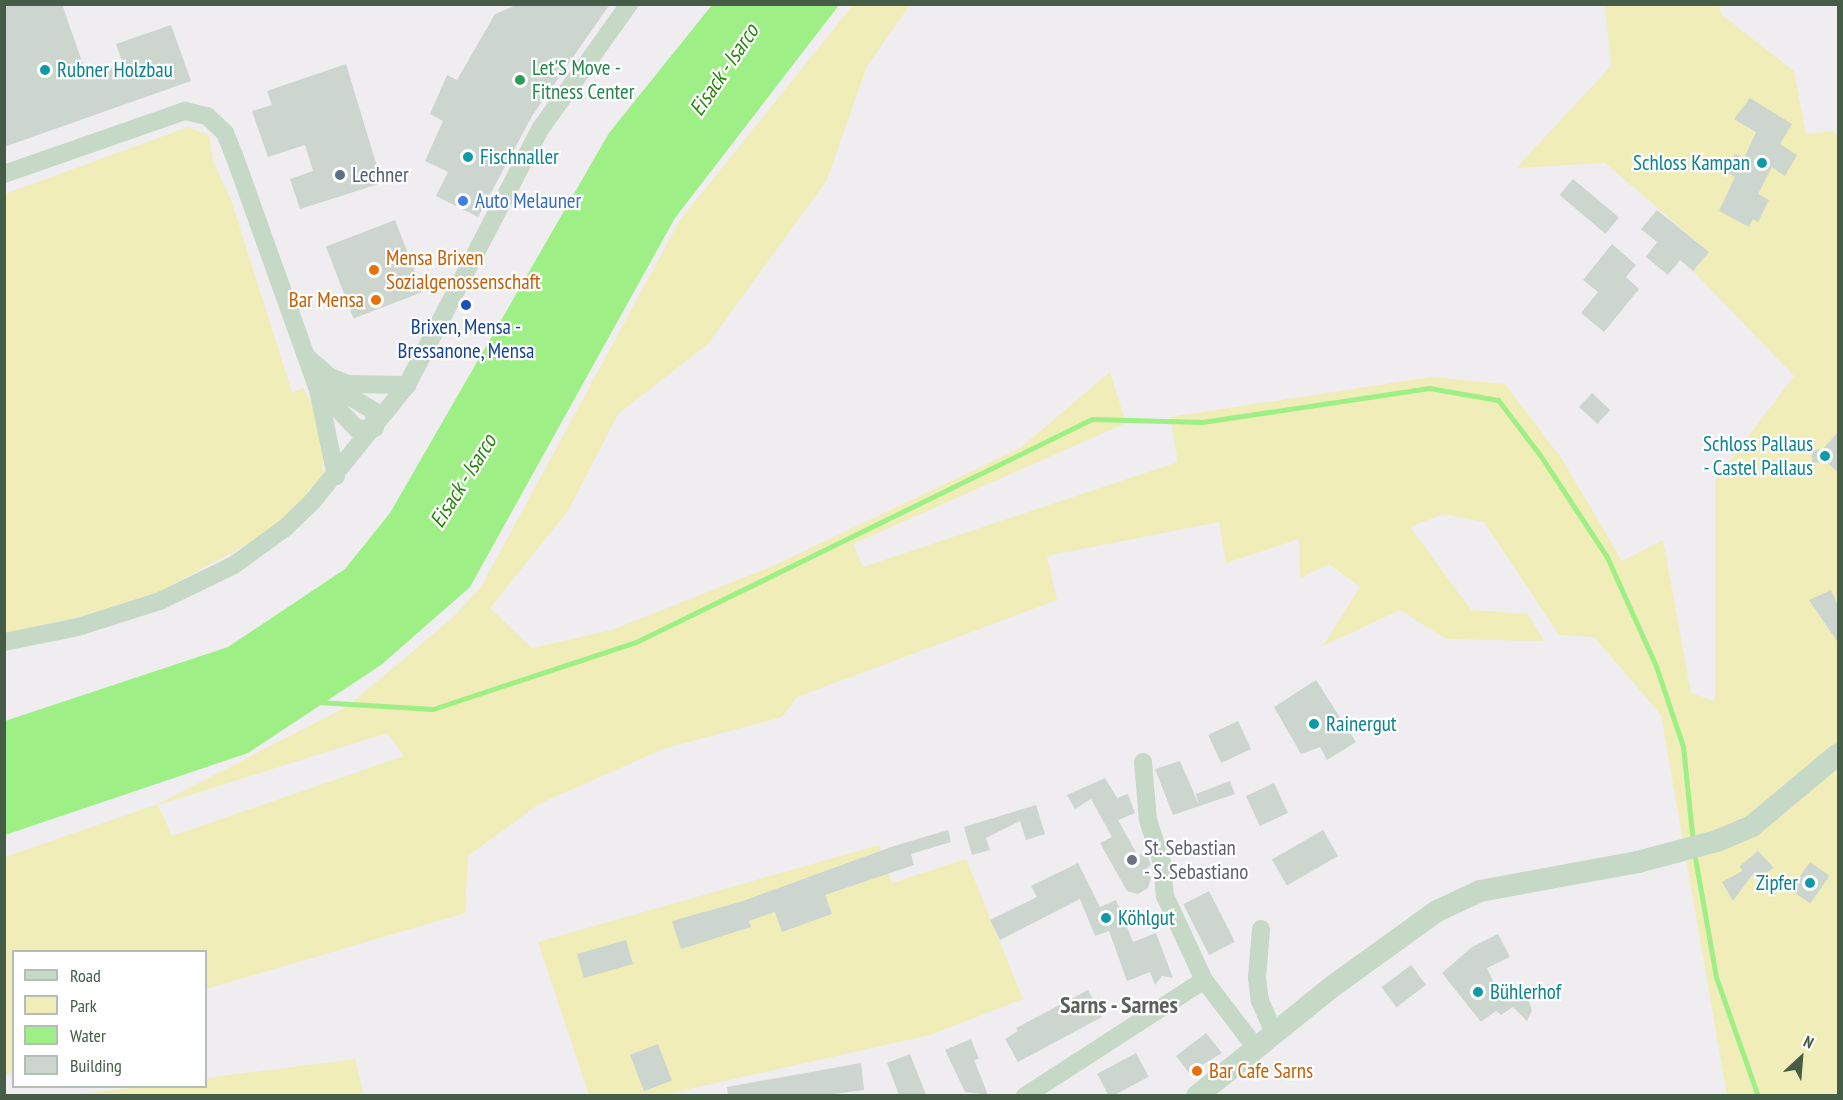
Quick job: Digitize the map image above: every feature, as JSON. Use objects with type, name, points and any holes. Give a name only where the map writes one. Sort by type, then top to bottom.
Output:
[{"type":"street","points":[[4,642],[78,627],[160,601],[234,565],[285,528],[336,476],[407,385],[542,128],[629,4]]},
{"type":"street","points":[[4,174],[185,111],[207,116],[225,133],[307,357],[323,382],[336,476]]},
{"type":"street","points":[[323,382],[373,387],[407,385]]},
{"type":"street","points":[[323,382],[374,411],[375,428]]},
{"type":"street","points":[[1197,1095],[1370,958],[1437,911],[1480,891],[1579,870],[1638,862],[1717,841],[1752,826],[1839,754]]},
{"type":"street","points":[[1143,762],[1148,820],[1162,863],[1165,896],[1204,980],[1256,1048]]},
{"type":"street","points":[[1261,929],[1257,978],[1260,1001],[1274,1034]]},
{"type":"street","points":[[1025,1095],[1204,980]]},
{"type":"green space","points":[[853,5],[910,5],[867,66],[827,180],[708,344],[618,414],[568,511],[490,608],[532,648],[612,630],[775,565],[1020,448],[1110,372],[1126,423],[853,544],[863,567],[1178,462],[1170,417],[1431,377],[1505,384],[1562,459],[1622,561],[1663,540],[1691,693],[1715,701],[1715,480],[1794,376],[1693,271],[1709,252],[1605,163],[1516,168],[1611,66],[1605,5],[1719,5],[1722,15],[1794,71],[1806,134],[1833,131],[1838,136],[1838,1095],[1727,1095],[1661,715],[1594,637],[1559,635],[1484,522],[1444,514],[1410,527],[1471,610],[1528,614],[1544,641],[1446,639],[1400,610],[1323,646],[1360,587],[1329,564],[1300,578],[1299,539],[1226,563],[1219,522],[1047,556],[1057,600],[797,697],[782,717],[663,749],[539,804],[468,856],[465,913],[207,989],[207,950],[12,950],[12,1072],[5,1075],[5,857],[158,804],[348,706],[452,618],[481,587],[680,220]],"holes":[[[387,733],[404,756],[172,836],[158,805]]]},
{"type":"green space","points":[[188,127],[209,135],[213,161],[231,200],[292,392],[303,388],[322,423],[323,477],[295,510],[255,540],[161,591],[80,617],[5,633],[5,194]]},
{"type":"green space","points":[[879,845],[892,883],[966,859],[1023,999],[930,1035],[663,1095],[589,1095],[538,942]]},
{"type":"green space","points":[[355,1059],[364,1095],[70,1095],[131,1088],[207,1088],[207,1078]]},
{"type":"water","name":"Eisack - Isarco","points":[[712,5],[839,5],[675,218],[470,587],[381,665],[248,753],[5,835],[5,721],[228,647],[345,569],[390,513],[609,133]]},
{"type":"building","name":"Rubner Holzbau","points":[[4,4],[62,4],[87,76],[123,64],[116,44],[171,25],[191,81],[4,147]]},
{"type":"building","points":[[519,4],[610,4],[532,116],[478,217],[436,196],[448,172],[425,161],[443,121],[430,114],[447,75],[457,80],[495,14]]},
{"type":"building","points":[[346,64],[382,183],[300,209],[290,179],[313,171],[305,145],[268,157],[252,111],[272,105],[267,91]]},
{"type":"building","name":"Schloss Kampan","points":[[1750,98],[1792,124],[1780,144],[1797,155],[1785,176],[1772,167],[1758,194],[1769,200],[1758,222],[1753,219],[1749,227],[1719,211],[1735,177],[1726,172],[1735,154],[1744,158],[1756,132],[1734,119]]},
{"type":"building","points":[[1573,179],[1619,218],[1605,234],[1560,195]]},
{"type":"building","points":[[1657,210],[1709,252],[1693,271],[1680,260],[1668,275],[1646,257],[1657,242],[1641,229]]},
{"type":"building","name":"Mensa Brixen Sozialgenossenschaft","points":[[395,220],[423,292],[354,318],[326,247]]},
{"type":"building","points":[[1612,244],[1636,265],[1626,277],[1639,289],[1604,332],[1581,313],[1598,292],[1583,280]]},
{"type":"building","points":[[1592,393],[1610,410],[1597,424],[1579,407]]},
{"type":"building","name":"Schloss Pallaus - Castel Pallaus","points":[[1839,431],[1839,473],[1826,462],[1812,463],[1812,450],[1823,449]]},
{"type":"building","points":[[1831,590],[1839,607],[1839,644],[1809,600]]},
{"type":"building","name":"Rainergut","points":[[1316,680],[1356,742],[1327,760],[1320,747],[1301,754],[1274,707]]},
{"type":"building","points":[[1238,721],[1251,749],[1221,763],[1208,735]]},
{"type":"building","points":[[1180,761],[1199,805],[1196,794],[1230,781],[1235,794],[1173,815],[1155,769]]},
{"type":"building","points":[[1105,778],[1117,798],[1128,794],[1135,813],[1118,820],[1138,856],[1146,851],[1151,865],[1146,869],[1151,878],[1148,888],[1138,894],[1127,891],[1100,843],[1112,837],[1091,799],[1075,809],[1067,795]]},
{"type":"building","points":[[1274,783],[1288,813],[1260,826],[1246,796]]},
{"type":"building","points":[[1036,805],[1045,834],[1026,840],[1020,821],[986,838],[990,850],[972,855],[964,827]]},
{"type":"building","points":[[948,830],[951,842],[911,854],[914,865],[825,895],[832,914],[782,932],[775,912],[749,921],[751,927],[681,949],[672,921],[743,901],[894,846]]},
{"type":"building","points":[[1323,830],[1338,856],[1287,885],[1272,859]]},
{"type":"building","points":[[1758,851],[1774,868],[1756,879],[1753,874],[1733,901],[1722,882],[1742,871],[1740,866]]},
{"type":"building","name":"Zipfer","points":[[1810,862],[1830,876],[1810,904],[1790,890]]},
{"type":"building","points":[[1078,863],[1100,907],[1116,900],[1133,942],[1156,933],[1173,978],[1162,976],[1155,985],[1150,972],[1127,981],[1109,931],[1095,936],[1080,899],[1000,940],[990,920],[1037,897],[1031,886]]},
{"type":"building","points":[[1209,891],[1235,942],[1209,955],[1183,904]]},
{"type":"building","points":[[1498,934],[1510,957],[1487,968],[1498,992],[1522,984],[1532,1010],[1527,1021],[1513,1007],[1501,1015],[1496,1011],[1481,1022],[1442,973],[1472,947]]},
{"type":"building","points":[[626,940],[633,964],[584,978],[577,954]]},
{"type":"building","points":[[1411,965],[1426,985],[1396,1007],[1381,987]]},
{"type":"building","points":[[1088,990],[1102,1017],[1018,1062],[1005,1039],[1018,1031],[1016,1028]]},
{"type":"building","points":[[1206,1033],[1222,1053],[1189,1073],[1176,1056]]},
{"type":"building","points":[[971,1039],[979,1059],[974,1060],[988,1095],[965,1092],[945,1050]]},
{"type":"building","points":[[658,1044],[672,1080],[644,1091],[630,1055]]},
{"type":"building","points":[[1136,1053],[1149,1077],[1109,1096],[1097,1074]]},
{"type":"building","points":[[910,1054],[926,1095],[899,1095],[887,1063]]},
{"type":"building","points":[[861,1063],[864,1090],[827,1095],[728,1095],[727,1087]]},
{"type":"waterway","points":[[317,702],[433,709],[636,642],[1092,419],[1202,422],[1429,388],[1498,400],[1540,455],[1607,557],[1656,666],[1683,746],[1693,842]]},
{"type":"waterway","points":[[1694,852],[1716,977],[1758,1096]]},
{"type":"place","name":"Rubner Holzbau","points":[[45,70]]},
{"type":"place","name":"Let'S Move - Fitness Center","points":[[520,80]]},
{"type":"place","name":"Fischnaller","points":[[468,157]]},
{"type":"place","name":"Schloss Kampan","points":[[1762,163]]},
{"type":"place","name":"Lechner","points":[[340,175]]},
{"type":"place","name":"Auto Melauner","points":[[463,201]]},
{"type":"place","name":"Mensa Brixen Sozialgenossenschaft","points":[[374,270]]},
{"type":"place","name":"Bar Mensa","points":[[376,300]]},
{"type":"place","name":"Brixen, Mensa - Bressanone, Mensa","points":[[466,305]]},
{"type":"place","name":"Schloss Pallaus - Castel Pallaus","points":[[1825,456]]},
{"type":"place","name":"Rainergut","points":[[1314,724]]},
{"type":"place","name":"St. Sebastian - S. Sebastiano","points":[[1132,860]]},
{"type":"place","name":"Zipfer","points":[[1810,883]]},
{"type":"place","name":"Köhlgut","points":[[1106,918]]},
{"type":"place","name":"Bühlerhof","points":[[1478,992]]},
{"type":"place","name":"Bar Cafe Sarns","points":[[1197,1071]]},
{"type":"district","name":"Sarns - Sarnes","points":[[1119,1005]]}]
